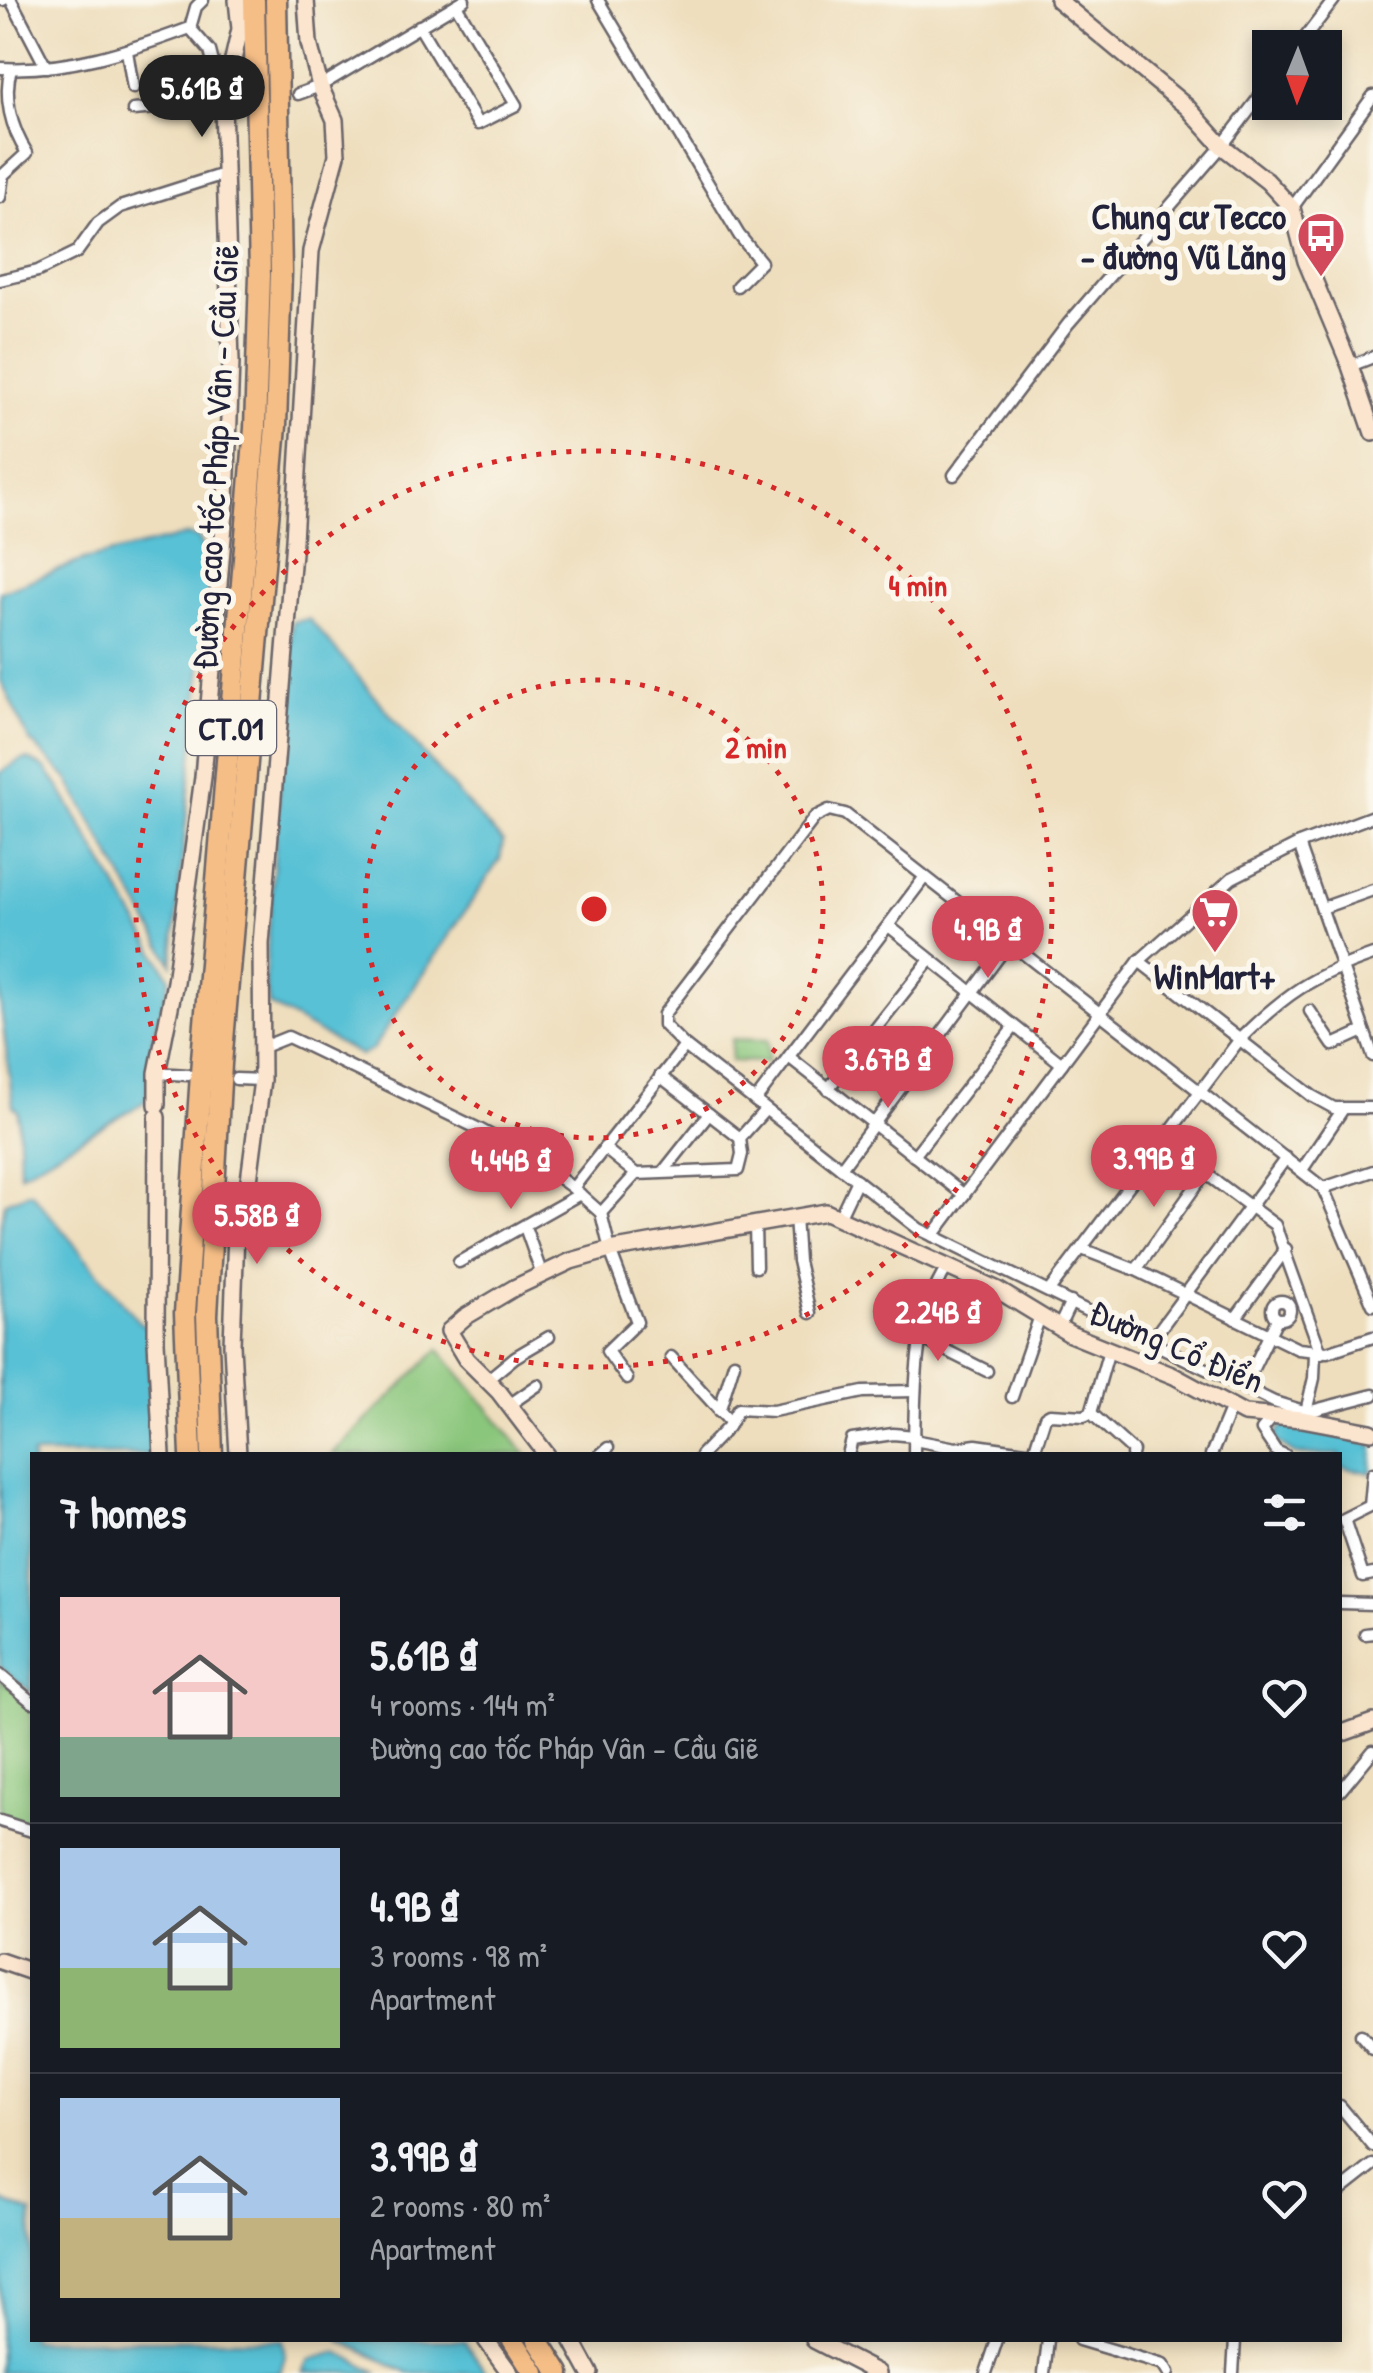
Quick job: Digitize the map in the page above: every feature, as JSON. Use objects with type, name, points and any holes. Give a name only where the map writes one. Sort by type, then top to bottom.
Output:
[{"type":"highway","name":"Đường cao tốc Pháp Vân - Cầu Giẽ","points":[[191,1452],[186,1313],[205,1020],[255,428],[260,276],[254,0]]},
{"type":"highway","name":"Đường cao tốc Pháp Vân - Cầu Giẽ","points":[[212,1452],[207,1315],[220,1083],[276,426],[282,272],[276,0]]},
{"type":"highway","points":[[514,2342],[534,2373]]},
{"type":"highway","points":[[539,2342],[559,2373]]},
{"type":"street","points":[[5,0],[46,67]]},
{"type":"street","points":[[162,1452],[156,1341],[157,1073],[181,946],[204,777],[226,501],[231,362],[227,173],[240,29],[237,0]]},
{"type":"street","points":[[238,1452],[232,1345],[236,1231],[248,1188],[262,1080],[261,944],[296,501],[311,251],[337,155],[335,120],[308,43],[306,0]]},
{"type":"street","points":[[598,0],[739,235],[761,262],[737,286]]},
{"type":"street","points":[[1058,0],[1187,107],[1222,146],[1267,181],[1292,208],[1306,261],[1350,366],[1373,434]]},
{"type":"street","points":[[1311,30],[1334,0]]},
{"type":"street","points":[[190,28],[197,2]]},
{"type":"street","points":[[298,94],[320,86],[419,26],[460,2],[516,105],[478,124],[419,26]]},
{"type":"street","points":[[190,28],[210,52],[232,102]]},
{"type":"street","points":[[0,196],[3,174],[27,153],[4,107],[5,68],[46,67],[127,52],[190,28]]},
{"type":"street","points":[[127,52],[133,88]]},
{"type":"street","points":[[1292,208],[1373,96]]},
{"type":"street","points":[[133,110],[232,102]]},
{"type":"street","points":[[954,474],[1068,324],[1252,107]]},
{"type":"street","points":[[0,280],[38,271],[77,252],[98,224],[120,207],[227,173]]},
{"type":"street","points":[[1350,366],[1373,358]]},
{"type":"street","points":[[1373,1305],[1324,1188],[845,814],[829,810],[814,817],[664,1014],[664,1025],[685,1046],[933,1236],[1305,1416],[1373,1395]]},
{"type":"street","points":[[933,1236],[1140,961],[1232,878],[1299,844],[1373,816]]},
{"type":"street","points":[[1299,844],[1373,1056]]},
{"type":"street","points":[[755,1102],[924,878]]},
{"type":"street","points":[[1322,908],[1373,890]]},
{"type":"street","points":[[890,927],[1062,1064]]},
{"type":"street","points":[[841,1168],[1009,943]]},
{"type":"street","points":[[1049,1291],[1240,1040],[1300,986],[1373,955]]},
{"type":"street","points":[[828,1089],[929,961]]},
{"type":"street","points":[[1140,961],[1312,1096],[1343,1109],[1373,1108]]},
{"type":"street","points":[[1310,1011],[1333,1046],[1364,1030]]},
{"type":"street","points":[[914,1156],[1014,1027]]},
{"type":"street","points":[[264,1047],[288,1037],[530,1156],[577,1191],[601,1214],[637,1322],[607,1351],[627,1379]]},
{"type":"street","points":[[459,1262],[525,1227],[577,1191],[604,1148],[685,1046]]},
{"type":"street","points":[[789,1058],[964,1195]]},
{"type":"street","points":[[157,1073],[188,1074]]},
{"type":"street","points":[[604,1148],[636,1174],[738,1170],[740,1138],[660,1076]]},
{"type":"street","points":[[236,1078],[262,1080]]},
{"type":"street","points":[[1302,1170],[1343,1109]]},
{"type":"street","points":[[740,1138],[765,1110]]},
{"type":"street","points":[[664,1172],[709,1114]]},
{"type":"street","points":[[1162,1142],[1275,1225],[1318,1353],[1305,1416]]},
{"type":"street","points":[[1151,1341],[1286,1158]]},
{"type":"street","points":[[1324,1188],[1373,1171]]},
{"type":"street","points":[[1136,1270],[1205,1173]]},
{"type":"street","points":[[601,1214],[636,1174]]},
{"type":"street","points":[[840,1218],[857,1180]]},
{"type":"street","name":"Đường Cổ Điển","points":[[544,1452],[509,1405],[466,1359],[449,1330],[465,1317],[570,1262],[610,1250],[826,1212],[996,1288],[1059,1327],[1174,1376],[1244,1414],[1305,1416],[1372,1435]]},
{"type":"street","points":[[796,1216],[798,1261],[810,1313]]},
{"type":"street","points":[[755,1225],[756,1266]]},
{"type":"street","points":[[525,1227],[542,1275]]},
{"type":"street","points":[[1082,1249],[1136,1270],[1298,1350],[1318,1353],[1373,1337]]},
{"type":"street","points":[[1235,1319],[1286,1249]]},
{"type":"street","points":[[914,1452],[921,1338],[937,1283],[948,1266]]},
{"type":"street","points":[[1257,1289],[1274,1304]]},
{"type":"street","points":[[1274,1304],[1282,1301],[1290,1307]]},
{"type":"street","points":[[1059,1327],[1071,1302]]},
{"type":"street","points":[[1290,1307],[1304,1302]]},
{"type":"street","points":[[1274,1304],[1272,1314],[1278,1319],[1286,1318],[1290,1307]]},
{"type":"street","points":[[1012,1397],[1040,1316]]},
{"type":"street","points":[[1244,1387],[1278,1319]]},
{"type":"street","points":[[487,1380],[515,1356],[549,1337]]},
{"type":"street","points":[[921,1338],[987,1371]]},
{"type":"street","points":[[1091,1413],[1109,1350]]},
{"type":"street","points":[[671,1356],[729,1421]]},
{"type":"street","points":[[719,1412],[734,1363]]},
{"type":"street","points":[[509,1405],[538,1386]]},
{"type":"street","points":[[703,1452],[728,1428],[738,1408],[773,1411],[864,1392],[915,1391]]},
{"type":"street","points":[[1212,1452],[1231,1407]]},
{"type":"street","points":[[1034,1452],[1045,1416],[1091,1413],[1133,1452]]},
{"type":"street","points":[[1274,1417],[1262,1430],[1278,1452]]},
{"type":"street","points":[[849,1452],[852,1440],[893,1434],[956,1448],[976,1445],[1026,1452]]},
{"type":"street","points":[[1373,1472],[1370,1506],[1344,1519],[1363,1576],[1373,1574]]},
{"type":"street","points":[[1342,1604],[1373,1604]]},
{"type":"street","points":[[0,1675],[30,1700]]},
{"type":"street","points":[[1342,1732],[1373,1722]]},
{"type":"street","points":[[1342,1789],[1373,1752]]},
{"type":"street","points":[[0,1821],[30,1830]]},
{"type":"street","points":[[0,1962],[30,1971]]},
{"type":"street","points":[[1362,2035],[1373,2049]]},
{"type":"street","points":[[1342,2108],[1373,2146]]},
{"type":"street","points":[[1342,2189],[1373,2165]]},
{"type":"street","points":[[487,2342],[510,2373]]},
{"type":"street","points":[[573,2342],[590,2373]]},
{"type":"street","points":[[818,2342],[878,2373]]},
{"type":"street","points":[[986,2373],[996,2342]]},
{"type":"street","points":[[1044,2373],[1048,2342]]},
{"type":"street","points":[[1086,2342],[1163,2365],[1168,2373]]},
{"type":"street","points":[[1233,2373],[1235,2342]]},
{"type":"green space","points":[[732,1039],[768,1040],[768,1062],[731,1061]]},
{"type":"green space","points":[[439,1349],[525,1452],[334,1452]]},
{"type":"green space","points":[[0,1679],[30,1702],[30,1825],[0,1816]]},
{"type":"water","points":[[187,535],[199,538],[211,566],[172,964],[67,778],[29,740],[0,679],[0,592],[84,560]]},
{"type":"water","points":[[309,619],[503,842],[500,859],[372,1050],[360,1055],[269,1005],[265,979],[292,622]]},
{"type":"water","points":[[28,759],[45,768],[58,785],[170,978],[152,1043],[146,1101],[20,1174],[18,1110],[13,1106],[0,1000],[0,773]]},
{"type":"water","points":[[31,1192],[138,1321],[148,1328],[154,1452],[30,1452],[30,1691],[0,1667],[0,1233],[5,1202]]},
{"type":"water","points":[[1285,1423],[1369,1443],[1373,1447],[1371,1473],[1342,1467],[1342,1452],[1292,1452],[1276,1441],[1276,1433]]},
{"type":"water","points":[[0,2200],[30,2212],[30,2342],[282,2342],[285,2356],[280,2373],[0,2373]]},
{"type":"water","points":[[343,2342],[465,2342],[486,2373],[409,2373]]},
{"type":"water","points":[[338,2352],[379,2373],[303,2373],[309,2360]]},
{"type":"place","name":"Chung cư Tecco - đường Vũ Lăng","points":[[1321,278]]},
{"type":"place","name":"WinMart+","points":[[1215,954]]}]
